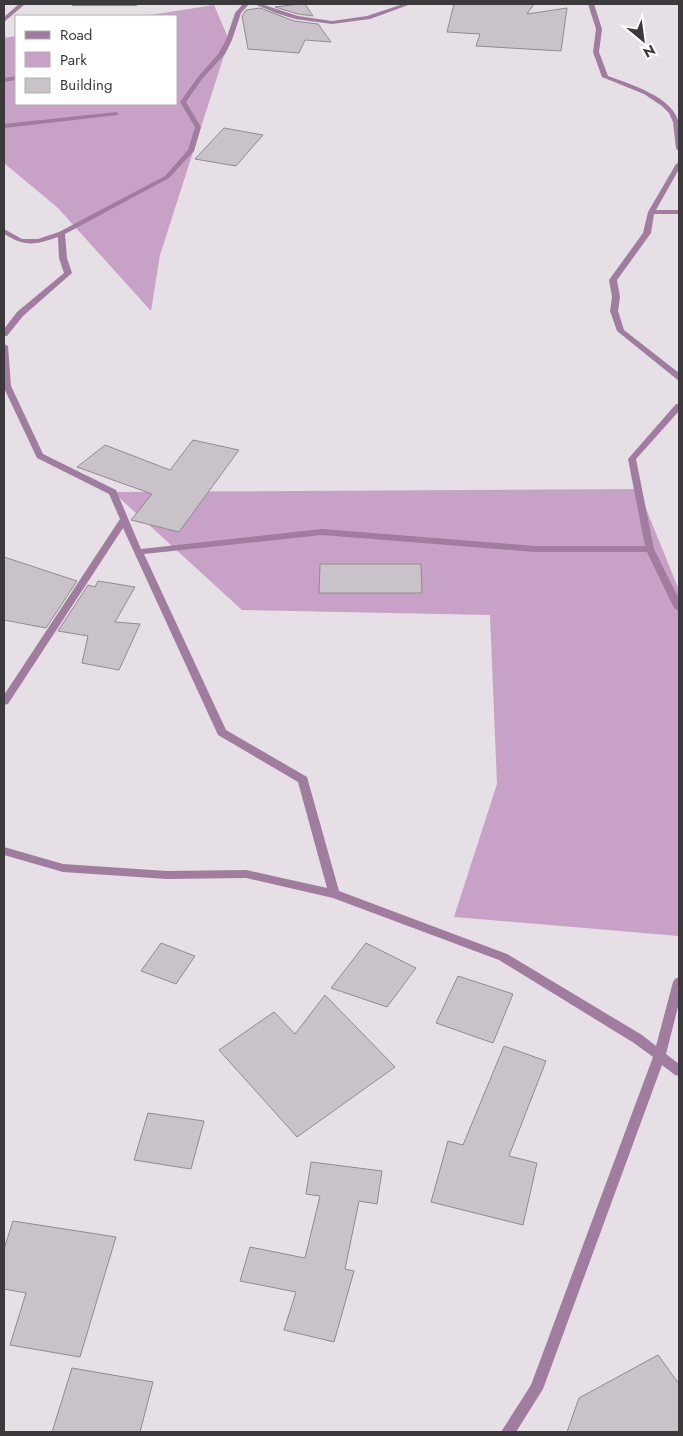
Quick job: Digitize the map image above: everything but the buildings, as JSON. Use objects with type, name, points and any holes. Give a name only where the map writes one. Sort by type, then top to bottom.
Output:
[{"type":"street","points":[[4,20],[22,4]]},
{"type":"street","points":[[73,4],[136,4]]},
{"type":"street","points":[[4,231],[21,242],[39,241],[61,233],[116,202],[167,177],[191,151],[198,127],[182,102],[200,78],[222,54],[230,40],[238,13],[246,4]]},
{"type":"street","points":[[257,4],[285,16],[317,23],[342,23],[363,20],[408,4]]},
{"type":"street","points":[[591,4],[599,29],[596,52],[605,77],[648,94],[667,108],[676,122],[679,149]]},
{"type":"street","points":[[667,108],[679,108]]},
{"type":"street","points":[[4,126],[116,114]]},
{"type":"street","points":[[679,164],[651,212],[647,234],[613,280],[616,297],[614,311],[621,331],[676,372],[679,379]]},
{"type":"street","points":[[651,212],[679,212]]},
{"type":"street","points":[[4,334],[20,314],[68,273],[63,258],[61,233]]},
{"type":"street","points":[[4,346],[7,386],[40,456],[114,492],[138,552],[222,732],[303,780],[334,894]]},
{"type":"street","points":[[679,406],[632,459],[650,549],[679,608]]},
{"type":"street","points":[[4,702],[124,520]]},
{"type":"street","points":[[138,552],[322,532],[535,549],[650,549]]},
{"type":"street","points":[[4,851],[62,868],[167,875],[246,874],[334,894],[503,957],[638,1040],[679,1071]]},
{"type":"street","points":[[508,1432],[536,1389],[659,1057],[679,982]]},
{"type":"green space","points":[[214,5],[229,40],[160,255],[151,311],[58,208],[4,163],[4,38],[15,36],[15,105],[178,105],[178,15],[150,15]]},
{"type":"green space","points":[[638,489],[679,590],[679,936],[454,917],[497,784],[490,615],[242,610],[113,492]]}]
